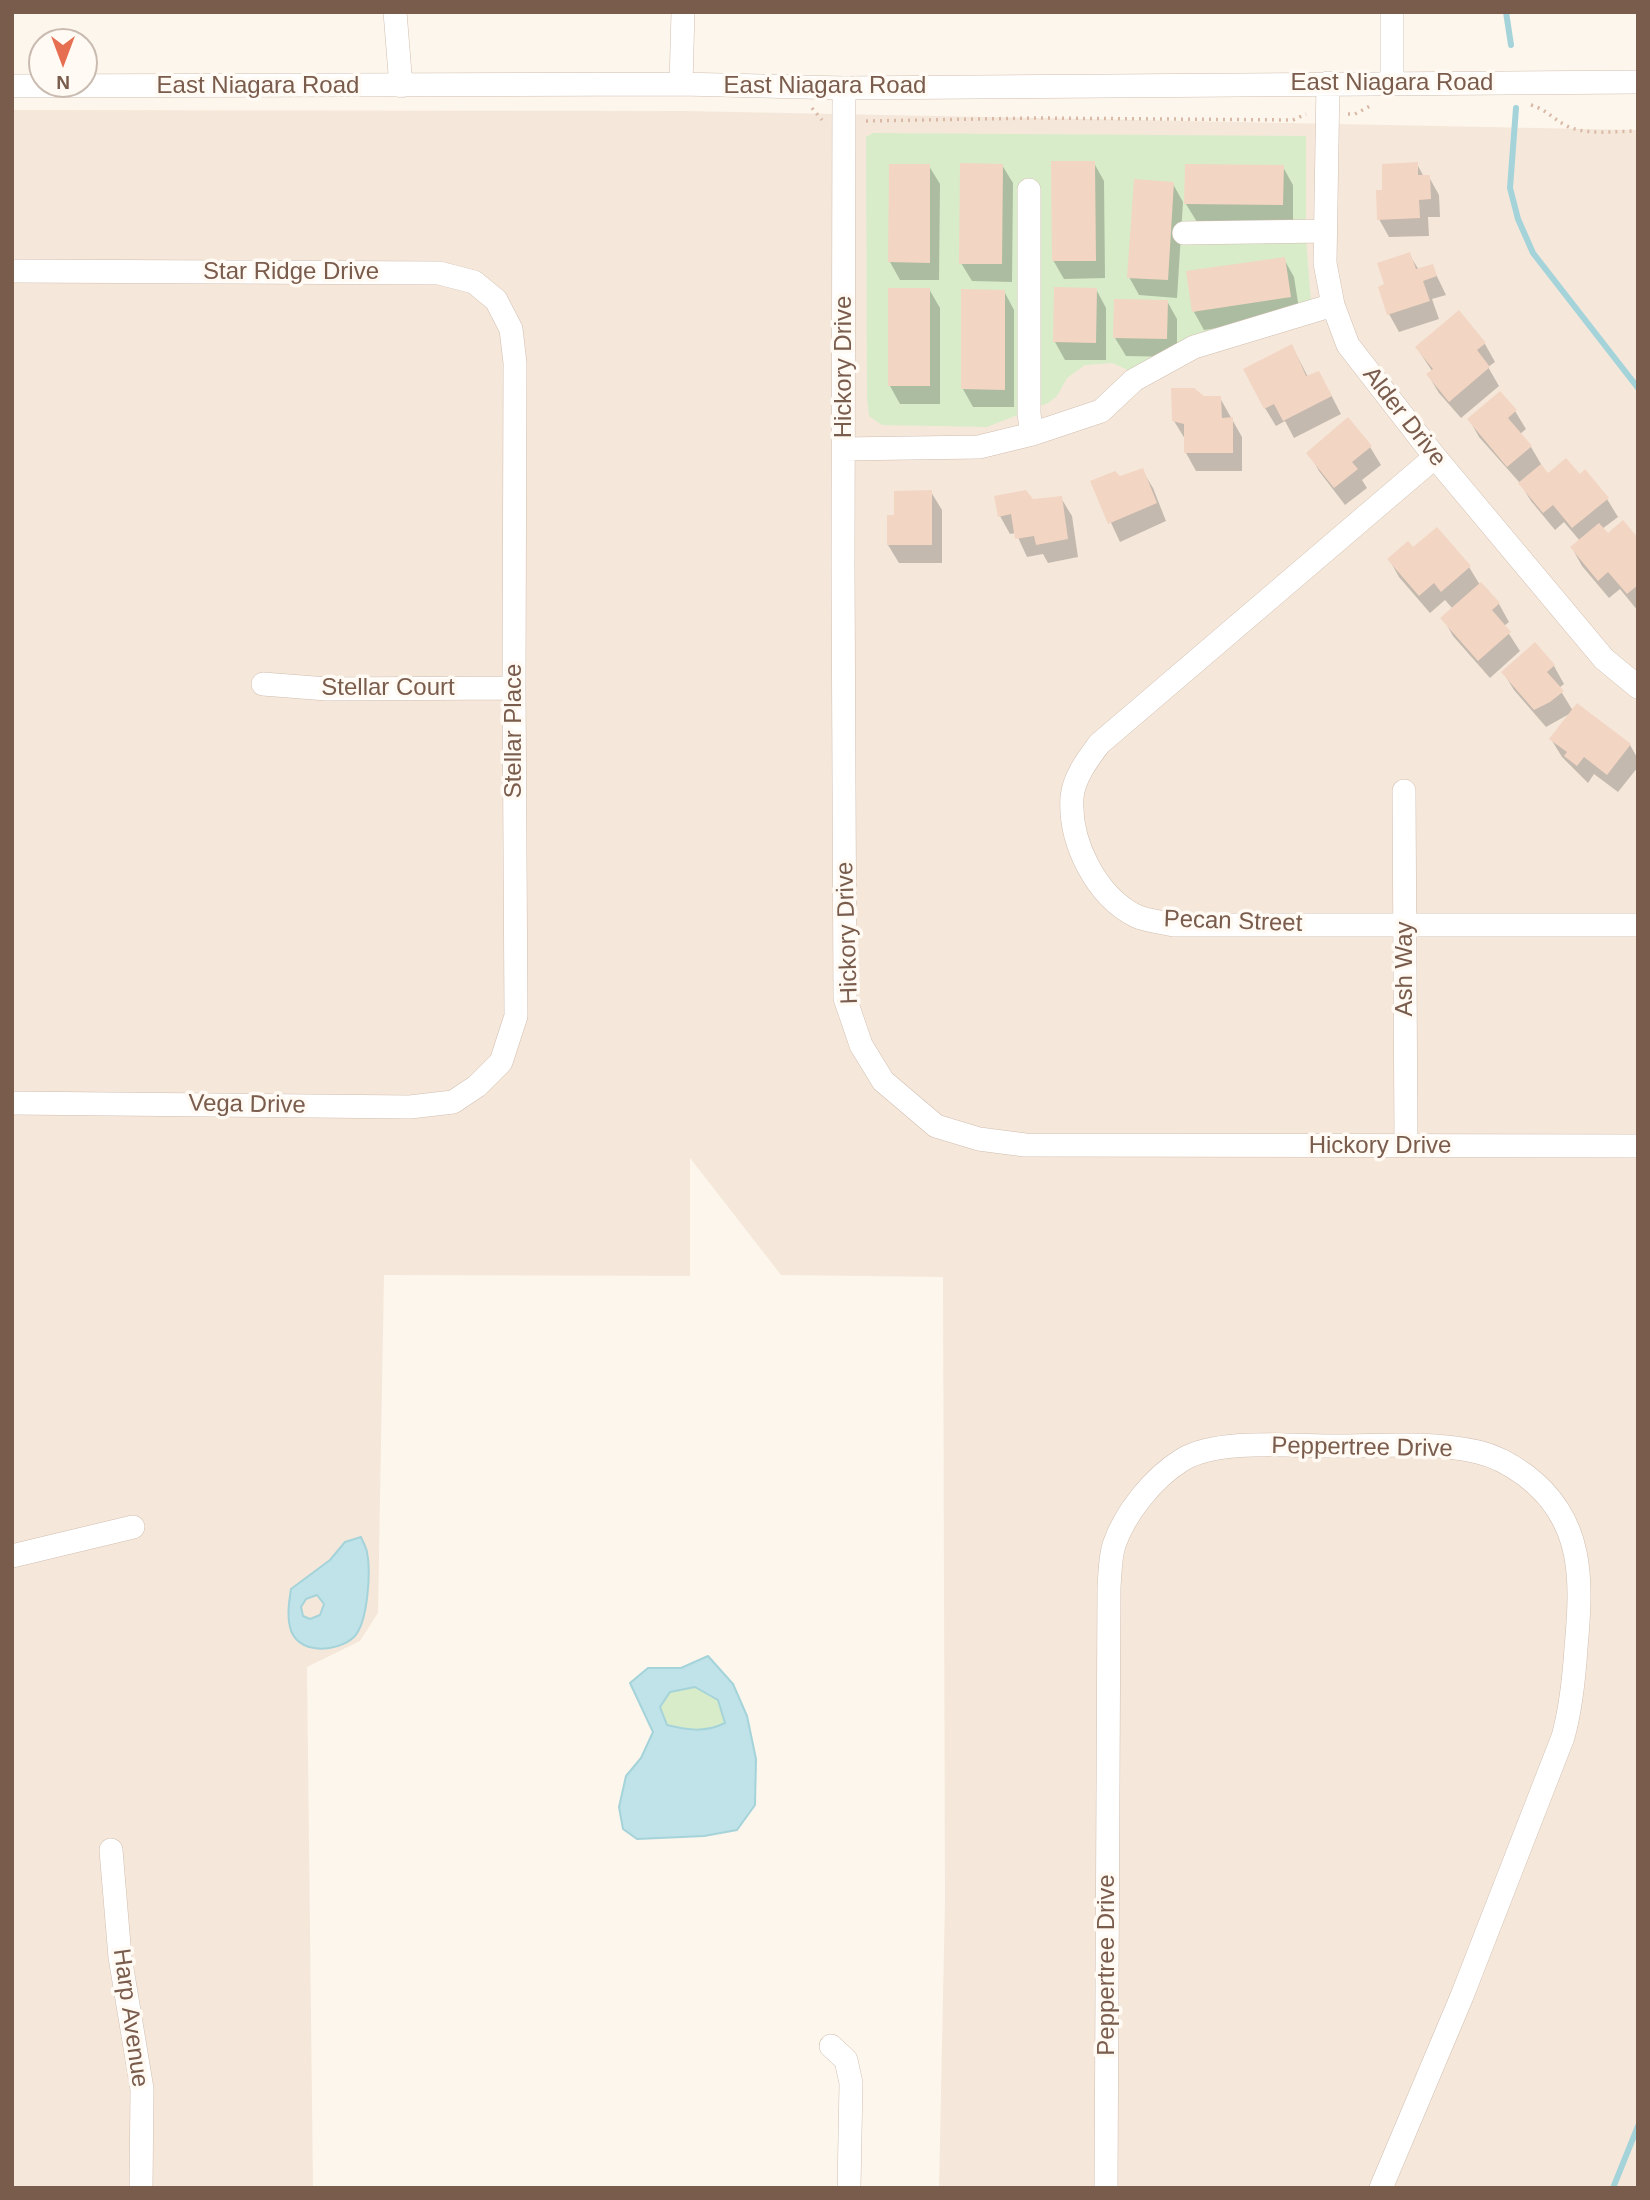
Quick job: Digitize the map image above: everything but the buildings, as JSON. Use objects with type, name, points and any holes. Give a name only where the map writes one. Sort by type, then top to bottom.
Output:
[{"type":"street","points":[[396,12],[401,86]]},
{"type":"street","points":[[681,84],[683,12]]},
{"type":"street","points":[[1392,12],[1392,82]]},
{"type":"street","name":"East Niagara Road","points":[[12,86],[681,84],[844,88],[1638,82]]},
{"type":"street","name":"Alder Drive","points":[[1328,83],[1325,263],[1333,305],[1348,345],[1435,457],[1604,659],[1638,687]]},
{"type":"street","name":"Hickory Drive","points":[[844,88],[845,998],[860,1045],[883,1081],[936,1126],[979,1139],[1025,1145],[1638,1146]]},
{"type":"street","points":[[1029,190],[1032,434]]},
{"type":"street","points":[[1184,233],[1325,230]]},
{"type":"street","name":"Star Ridge Drive","points":[[12,271],[439,273],[474,282],[496,300],[511,329],[515,363]]},
{"type":"street","points":[[844,449],[979,447],[1032,434],[1101,411],[1133,380],[1194,347],[1333,305]]},
{"type":"street","name":"Stellar Place","points":[[477,1086],[501,1062],[516,1016],[513,688],[515,363]]},
{"type":"street","name":"Pecan Street","points":[[1435,457],[1098,744],[1082,767],[1072,796],[1075,828],[1083,859],[1112,899],[1138,916],[1174,925],[1638,925]]},
{"type":"street","name":"Stellar Court","points":[[263,684],[327,689],[513,688]]},
{"type":"street","name":"Ash Way","points":[[1404,791],[1406,1146]]},
{"type":"street","name":"Vega Drive","points":[[12,1103],[410,1107],[453,1102],[477,1086]]},
{"type":"street","name":"Peppertree Drive","points":[[1106,2188],[1109,1587],[1113,1547],[1130,1510],[1184,1458],[1232,1446],[1443,1446],[1479,1452],[1507,1462],[1542,1488],[1565,1520],[1575,1547],[1580,1578],[1579,1623],[1571,1707],[1563,1737],[1462,1996],[1381,2188]]},
{"type":"street","points":[[12,1556],[133,1527]]},
{"type":"street","name":"Harp Avenue","points":[[111,1850],[120,1957],[142,2089],[141,2188]]},
{"type":"street","points":[[831,2046],[846,2060],[851,2083],[849,2188]]},
{"type":"path","points":[[1526,103],[1546,110],[1565,125],[1585,131],[1638,131]]},
{"type":"path","points":[[866,121],[1034,118],[1293,120],[1302,114],[1355,114],[1367,106],[1374,106]]},
{"type":"path","points":[[811,108],[822,120]]},
{"type":"shaded area","points":[[12,110],[686,111],[1638,130],[1638,2188],[939,2188],[945,1900],[943,1277],[781,1275],[690,1158],[690,1276],[384,1275],[378,1613],[360,1641],[307,1667],[313,2188],[12,2188]]},
{"type":"green space","points":[[873,133],[1306,136],[1306,240],[1311,301],[1135,373],[1112,363],[1085,365],[1067,378],[1057,396],[1048,403],[987,427],[882,425],[869,416],[867,397],[866,137]]},
{"type":"green space","points":[[695,1687],[718,1700],[725,1723],[703,1729],[667,1725],[660,1707],[670,1691]]},
{"type":"water","points":[[361,1537],[367,1552],[368,1584],[359,1630],[354,1637],[338,1646],[308,1647],[300,1643],[290,1627],[288,1613],[291,1589],[330,1560],[345,1542]],"holes":[[[317,1595],[324,1604],[320,1615],[310,1619],[303,1616],[301,1607],[306,1599]]]},
{"type":"water","points":[[708,1656],[733,1684],[747,1716],[756,1759],[755,1805],[737,1830],[704,1836],[637,1839],[623,1829],[619,1807],[626,1776],[641,1758],[653,1732],[630,1683],[648,1668],[681,1668]],"holes":[[[695,1687],[718,1700],[725,1723],[703,1729],[667,1725],[660,1707],[670,1692]]]},
{"type":"waterway","points":[[1506,12],[1511,45]]},
{"type":"waterway","points":[[1516,108],[1510,188],[1518,219],[1533,253],[1638,388]]},
{"type":"waterway","points":[[1613,2188],[1638,2126]]}]
